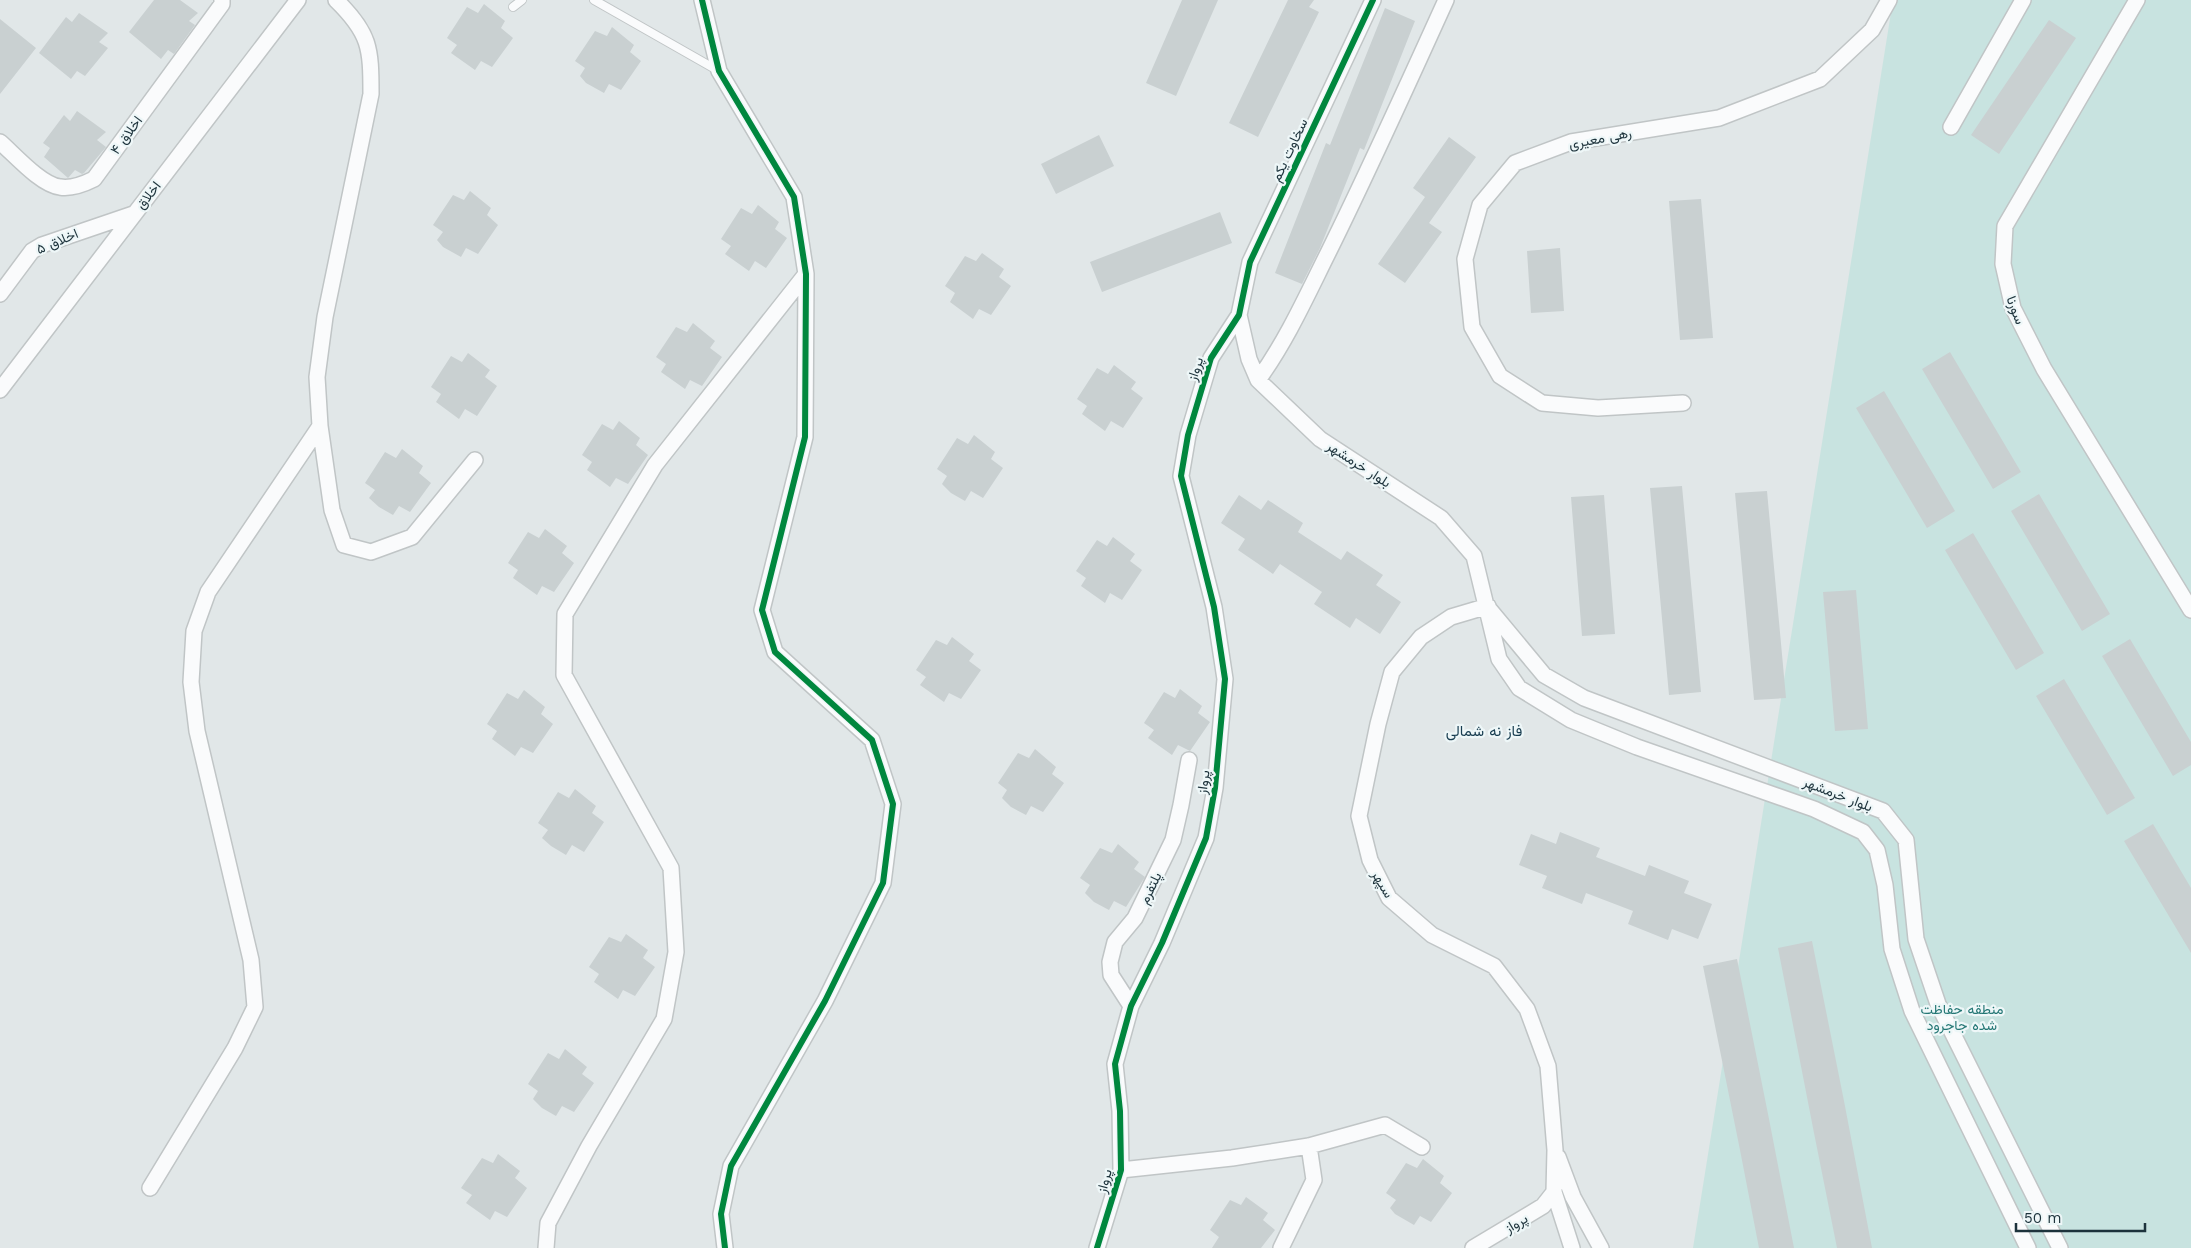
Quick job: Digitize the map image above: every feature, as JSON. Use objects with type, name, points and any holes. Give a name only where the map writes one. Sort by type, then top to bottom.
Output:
[{"type":"street","name":"اخلاق ۴","points":[[0,142],[37,175],[59,188],[80,186],[94,179],[222,4],[222,0]]},
{"type":"street","name":"اخلاق","points":[[0,390],[298,0]]},
{"type":"street","points":[[336,0],[357,20],[367,43],[371,64],[371,94],[325,317],[317,377],[320,426],[332,510],[344,545],[371,552],[412,537],[475,460]]},
{"type":"street","points":[[702,0],[719,70],[794,196],[806,274],[805,437],[762,610],[775,652],[872,740],[893,804],[884,883],[825,1000],[731,1166],[721,1214],[726,1248]]},
{"type":"street","name":"سخاوت یکم","points":[[1239,315],[1250,262],[1373,0]]},
{"type":"street","points":[[1258,380],[1292,327],[1345,219],[1446,0]]},
{"type":"street","name":"رهی معیری","points":[[1683,403],[1598,408],[1542,403],[1500,376],[1472,327],[1465,259],[1480,205],[1515,163],[1563,145],[1719,118],[1820,79],[1872,30],[1889,0]]},
{"type":"street","points":[[1951,127],[2023,0]]},
{"type":"street","name":"سورنا","points":[[2137,0],[2005,226],[2003,264],[2013,308],[2044,369],[2191,610]]},
{"type":"street","name":"اخلاق ۵","points":[[0,294],[32,251],[42,245],[133,214]]},
{"type":"street","points":[[546,1248],[548,1223],[589,1146],[664,1019],[676,952],[671,868],[564,675],[565,614],[655,465],[806,274]]},
{"type":"street","name":"بلوار خرمشهر","points":[[1239,315],[1249,359],[1258,380],[1320,439],[1441,518],[1474,556],[1488,606],[1499,659],[1519,688],[1571,720],[1637,747],[1814,808],[1863,832],[1877,850],[1885,885],[1892,949],[1912,1011],[2028,1248]]},
{"type":"street","name":"پرواز","points":[[1097,1248],[1121,1170],[1120,1111],[1115,1064],[1130,1006],[1162,943],[1206,838],[1215,788],[1225,679],[1214,607],[1181,476],[1188,435],[1211,358],[1239,315]]},
{"type":"street","points":[[150,1188],[235,1048],[255,1007],[251,960],[197,731],[190,682],[194,631],[208,592],[320,426]]},
{"type":"street","name":"بلوار خرمشهر","points":[[1488,606],[1544,675],[1584,698],[1883,811],[1906,840],[1916,939],[1938,1004],[2060,1248]]},
{"type":"street","name":"سپهر","points":[[1488,606],[1451,617],[1421,637],[1392,672],[1378,724],[1359,816],[1370,860],[1389,898],[1432,935],[1494,966],[1527,1009],[1548,1066],[1555,1150],[1554,1192],[1572,1248]]},
{"type":"street","name":"پلتفرم","points":[[1130,1006],[1111,975],[1110,962],[1115,942],[1135,918],[1173,840],[1182,805],[1188,760]]},
{"type":"street","points":[[1121,1170],[1232,1158],[1309,1146],[1385,1125],[1422,1147]]},
{"type":"street","points":[[1281,1248],[1314,1180],[1309,1146]]},
{"type":"street","name":"سپهر","points":[[1555,1150],[1573,1197],[1601,1248]]},
{"type":"street","name":"پرواز","points":[[1473,1248],[1543,1206],[1554,1192]]},
{"type":"lane","points":[[513,7],[522,0]]},
{"type":"lane","points":[[594,0],[719,70]]},
{"type":"green space","name":"منطقه حفاظت شده جاجرود","points":[[1893,0],[2191,0],[2191,1248],[1693,1248]]},
{"type":"building","points":[[154,0],[180,0],[198,13],[189,21],[195,25],[174,54],[168,50],[161,59],[129,32]]},
{"type":"building","points":[[1182,0],[1218,0],[1176,96],[1146,83]]},
{"type":"building","points":[[1288,0],[1314,0],[1309,7],[1319,12],[1258,137],[1229,123]]},
{"type":"building","points":[[484,4],[505,21],[501,28],[513,38],[492,67],[481,61],[475,70],[451,53],[457,45],[447,38],[467,7],[478,13]]},
{"type":"building","points":[[1385,8],[1415,21],[1364,150],[1360,148],[1320,248],[1302,284],[1275,273],[1326,143],[1330,145]]},
{"type":"building","points":[[79,13],[108,33],[99,42],[108,48],[85,76],[77,71],[71,79],[39,53],[66,17],[72,22]]},
{"type":"building","points":[[0,19],[36,48],[0,94]]},
{"type":"building","points":[[2049,20],[2076,38],[1999,154],[1971,135]]},
{"type":"building","points":[[612,27],[634,45],[630,52],[641,61],[621,90],[609,84],[604,93],[586,83],[580,76],[585,68],[575,61],[595,31],[607,36]]},
{"type":"building","points":[[77,111],[106,132],[97,140],[106,147],[84,173],[82,174],[75,170],[68,178],[44,157],[50,148],[43,143],[64,115],[70,121]]},
{"type":"building","points":[[1099,135],[1114,166],[1056,194],[1041,164]]},
{"type":"building","points":[[1449,137],[1476,157],[1429,223],[1442,232],[1405,283],[1378,264],[1425,197],[1413,188]]},
{"type":"building","points":[[470,191],[491,208],[487,215],[498,225],[478,254],[466,248],[461,257],[443,247],[437,240],[443,232],[433,225],[453,195],[464,200]]},
{"type":"building","points":[[1701,199],[1713,338],[1680,340],[1669,201]]},
{"type":"building","points":[[758,205],[779,222],[775,229],[787,238],[766,268],[755,261],[749,271],[725,254],[731,246],[721,239],[741,208],[752,214]]},
{"type":"building","points":[[1220,212],[1232,243],[1102,292],[1090,262]]},
{"type":"building","points":[[1560,248],[1564,311],[1531,313],[1527,251]]},
{"type":"building","points":[[982,253],[1004,269],[999,277],[1011,286],[991,315],[979,309],[973,319],[950,302],[955,293],[945,286],[965,256],[976,261]]},
{"type":"building","points":[[693,323],[715,341],[710,348],[722,357],[702,386],[690,380],[685,389],[661,372],[666,364],[656,357],[676,327],[687,332]]},
{"type":"building","points":[[1950,352],[2021,472],[1993,489],[1922,369]]},
{"type":"building","points":[[468,353],[490,370],[485,377],[497,386],[477,416],[465,409],[459,419],[436,402],[441,394],[431,387],[451,356],[462,362]]},
{"type":"building","points":[[1114,365],[1136,382],[1131,389],[1143,398],[1123,428],[1111,421],[1105,431],[1082,414],[1087,406],[1077,399],[1097,368],[1108,374]]},
{"type":"building","points":[[1884,391],[1955,511],[1927,528],[1856,408]]},
{"type":"building","points":[[619,421],[640,438],[636,445],[648,455],[628,484],[616,478],[610,487],[587,470],[592,462],[582,455],[602,424],[613,430]]},
{"type":"building","points":[[974,435],[995,452],[991,459],[1003,468],[983,498],[971,491],[965,501],[951,493],[942,484],[947,476],[937,469],[957,438],[968,444]]},
{"type":"building","points":[[402,449],[423,466],[419,473],[431,483],[410,512],[399,506],[393,515],[379,507],[369,498],[375,490],[365,483],[385,452],[396,458]]},
{"type":"building","points":[[1682,486],[1701,692],[1669,695],[1650,488]]},
{"type":"building","points":[[1767,491],[1786,698],[1754,700],[1735,493]]},
{"type":"building","points":[[2039,494],[2110,614],[2082,631],[2011,511]]},
{"type":"building","points":[[1239,495],[1261,510],[1268,500],[1303,523],[1298,532],[1341,560],[1347,551],[1383,575],[1376,585],[1401,602],[1380,634],[1356,618],[1350,628],[1314,604],[1322,592],[1280,564],[1273,574],[1238,550],[1245,539],[1221,523]]},
{"type":"building","points":[[1604,495],[1615,634],[1582,636],[1571,497]]},
{"type":"building","points":[[545,529],[567,546],[562,553],[574,563],[554,592],[542,586],[537,595],[513,578],[518,570],[508,563],[528,532],[539,538]]},
{"type":"building","points":[[1973,533],[2044,653],[2016,670],[1945,550]]},
{"type":"building","points":[[1113,537],[1135,554],[1130,561],[1142,570],[1122,600],[1110,593],[1105,603],[1081,586],[1086,578],[1076,571],[1097,540],[1107,546]]},
{"type":"building","points":[[1856,590],[1868,729],[1835,731],[1823,592]]},
{"type":"building","points":[[952,637],[974,654],[969,661],[981,670],[961,699],[949,693],[944,702],[920,685],[926,677],[916,670],[936,640],[947,645]]},
{"type":"building","points":[[2130,639],[2191,742],[2191,765],[2173,776],[2102,656]]},
{"type":"building","points":[[2064,679],[2135,798],[2107,815],[2036,696]]},
{"type":"building","points":[[1180,689],[1202,706],[1198,713],[1210,722],[1190,751],[1178,745],[1172,755],[1148,738],[1154,730],[1144,723],[1164,692],[1175,698]]},
{"type":"building","points":[[524,690],[545,707],[541,714],[553,724],[533,753],[521,747],[515,756],[492,739],[497,731],[487,724],[507,693],[518,699]]},
{"type":"building","points":[[1035,749],[1056,767],[1052,774],[1064,783],[1043,812],[1031,806],[1026,815],[1011,807],[1002,798],[1007,790],[998,783],[1018,753],[1029,758]]},
{"type":"building","points":[[575,789],[596,806],[592,813],[604,822],[584,852],[572,845],[566,855],[542,838],[548,830],[538,823],[558,792],[569,798]]},
{"type":"building","points":[[2153,824],[2191,888],[2191,953],[2124,841]]},
{"type":"building","points":[[1560,832],[1600,848],[1596,857],[1645,876],[1649,865],[1689,881],[1684,893],[1712,904],[1698,939],[1672,929],[1668,940],[1628,924],[1633,911],[1586,893],[1582,904],[1542,888],[1547,876],[1519,865],[1531,834],[1556,844]]},
{"type":"building","points":[[1118,844],[1139,862],[1134,869],[1145,877],[1126,907],[1114,901],[1109,910],[1094,902],[1085,893],[1090,885],[1080,878],[1100,848],[1112,853]]},
{"type":"building","points":[[626,934],[648,950],[643,958],[655,967],[635,996],[623,990],[618,999],[594,982],[599,974],[589,967],[609,937],[621,942]]},
{"type":"building","points":[[1812,941],[1872,1248],[1837,1248],[1814,1133],[1778,948]]},
{"type":"building","points":[[1737,959],[1794,1248],[1759,1248],[1703,966]]},
{"type":"building","points":[[565,1049],[587,1067],[582,1074],[594,1083],[574,1112],[562,1106],[556,1116],[542,1108],[533,1099],[538,1091],[528,1084],[548,1053],[559,1059]]},
{"type":"building","points":[[498,1154],[520,1171],[515,1178],[527,1188],[507,1217],[495,1211],[490,1220],[466,1203],[472,1195],[461,1188],[482,1158],[493,1163]]},
{"type":"building","points":[[1423,1159],[1444,1176],[1440,1183],[1452,1193],[1431,1222],[1420,1216],[1414,1225],[1395,1214],[1390,1208],[1396,1200],[1386,1193],[1406,1163],[1417,1168]]},
{"type":"building","points":[[1246,1197],[1268,1213],[1263,1220],[1275,1230],[1261,1248],[1212,1248],[1219,1237],[1210,1230],[1230,1200],[1241,1205]]},
{"type":"cycle path","points":[[702,0],[719,71],[794,197],[806,274],[805,437],[762,610],[775,652],[872,740],[893,804],[883,883],[825,1001],[731,1166],[721,1214],[725,1248]]},
{"type":"cycle path","points":[[1097,1248],[1121,1170],[1120,1111],[1115,1064],[1131,1006],[1162,943],[1206,838],[1215,788],[1225,679],[1214,607],[1181,476],[1188,435],[1211,358],[1239,315],[1250,262],[1373,0]]},
{"type":"district","name":"فاز نه شمالی","points":[[1484,731]]}]
